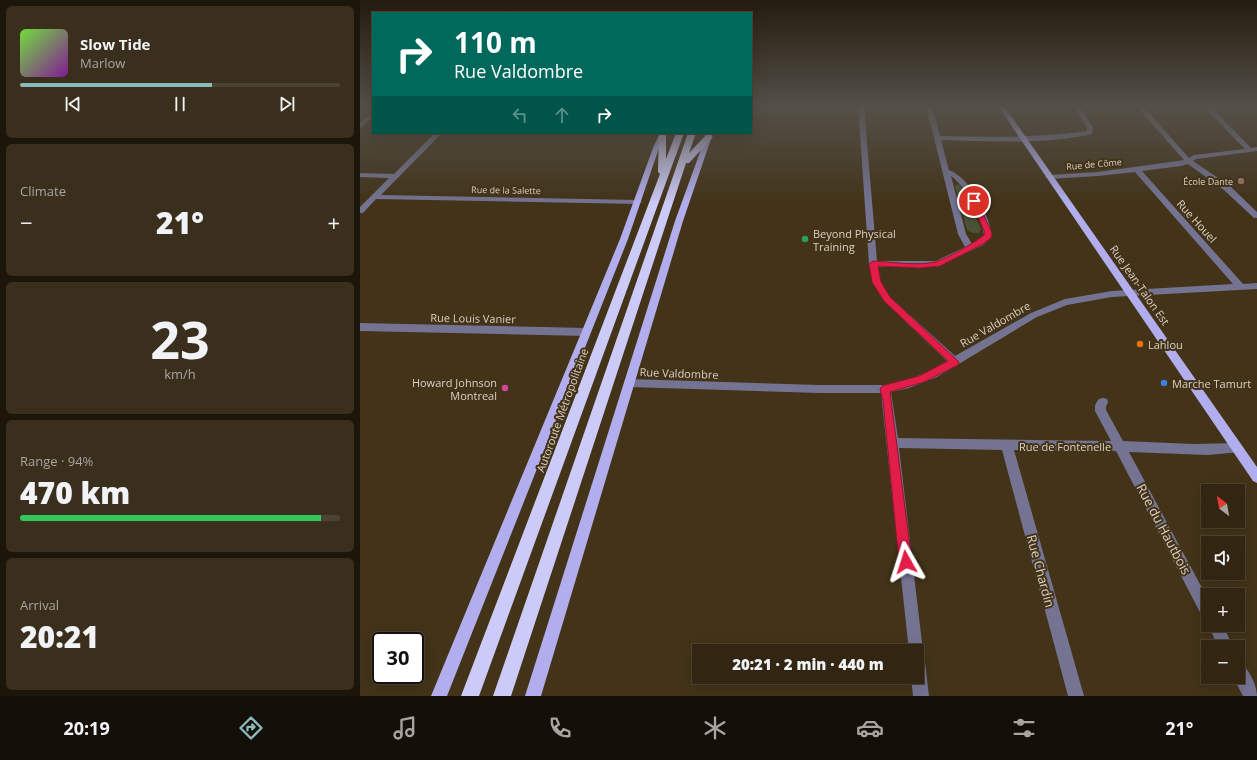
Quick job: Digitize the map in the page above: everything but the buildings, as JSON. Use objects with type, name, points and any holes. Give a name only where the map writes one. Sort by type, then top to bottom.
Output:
[{"type":"highway","points":[[662,180],[663,138]]},
{"type":"highway","name":"Autoroute Métropolitaine","points":[[470,696],[678,138]]},
{"type":"highway","points":[[502,696],[690,138]]},
{"type":"highway","points":[[681,167],[706,138]]},
{"type":"main road","points":[[439,696],[638,202],[661,138]]},
{"type":"main road","points":[[533,696],[679,221],[708,138]]},
{"type":"main road","name":"Rue Jean-Talon Est","points":[[1023,139],[1257,477]]},
{"type":"street","points":[[360,212],[434,138]]},
{"type":"street","points":[[863,138],[873,264],[876,282],[887,299],[955,362]]},
{"type":"street","points":[[937,138],[962,234],[970,248]]},
{"type":"street","points":[[978,138],[1032,138]]},
{"type":"street","points":[[1166,138],[1188,161],[1227,188],[1257,216]]},
{"type":"street","points":[[1241,138],[1253,150]]},
{"type":"street","name":"Rue de Côme","points":[[1049,177],[1088,175],[1180,164],[1194,157],[1253,150]]},
{"type":"street","name":"Rue Houel","points":[[1136,169],[1241,287]]},
{"type":"street","points":[[873,264],[937,264],[985,240],[988,233],[965,184],[957,176],[945,171]]},
{"type":"street","points":[[360,175],[396,176]]},
{"type":"street","name":"Rue de la Salette","points":[[374,197],[638,202]]},
{"type":"street","name":"Rue Valdombre","points":[[629,383],[826,390],[885,389],[921,379],[955,362],[1034,315],[1055,305],[1085,298],[1130,293],[1257,286]]},
{"type":"street","name":"Rue Louis Vanier","points":[[360,328],[586,332]]},
{"type":"street","points":[[885,389],[915,644]]},
{"type":"street","name":"Rue du Hautbois","points":[[1103,402],[1100,406],[1101,411],[1121,446],[1201,600]]},
{"type":"street","name":"Rue de Fontenelle","points":[[892,443],[1007,446],[1121,446],[1212,449],[1237,448]]},
{"type":"street","name":"Rue Chardin","points":[[1007,446],[1076,696]]},
{"type":"street","points":[[1245,683],[1252,696]]},
{"type":"street","points":[[920,684],[921,696]]},
{"type":"green space","points":[[958,184],[961,186],[981,229],[979,233],[973,233],[967,230],[955,186]]},
{"type":"place","name":"École Dante","points":[[1241,181]]},
{"type":"place","name":"Beyond Physical Training","points":[[805,239]]},
{"type":"place","name":"Lahlou","points":[[1140,344]]},
{"type":"place","name":"Marche Tamurt","points":[[1164,383]]},
{"type":"place","name":"Howard Johnson Montreal","points":[[505,388]]},
{"type":"route","points":[[906,562],[888,401],[885,389],[908,384],[921,379],[955,362],[881,292],[876,282],[873,264],[937,264],[985,240],[988,236],[987,228],[974,201]]}]
